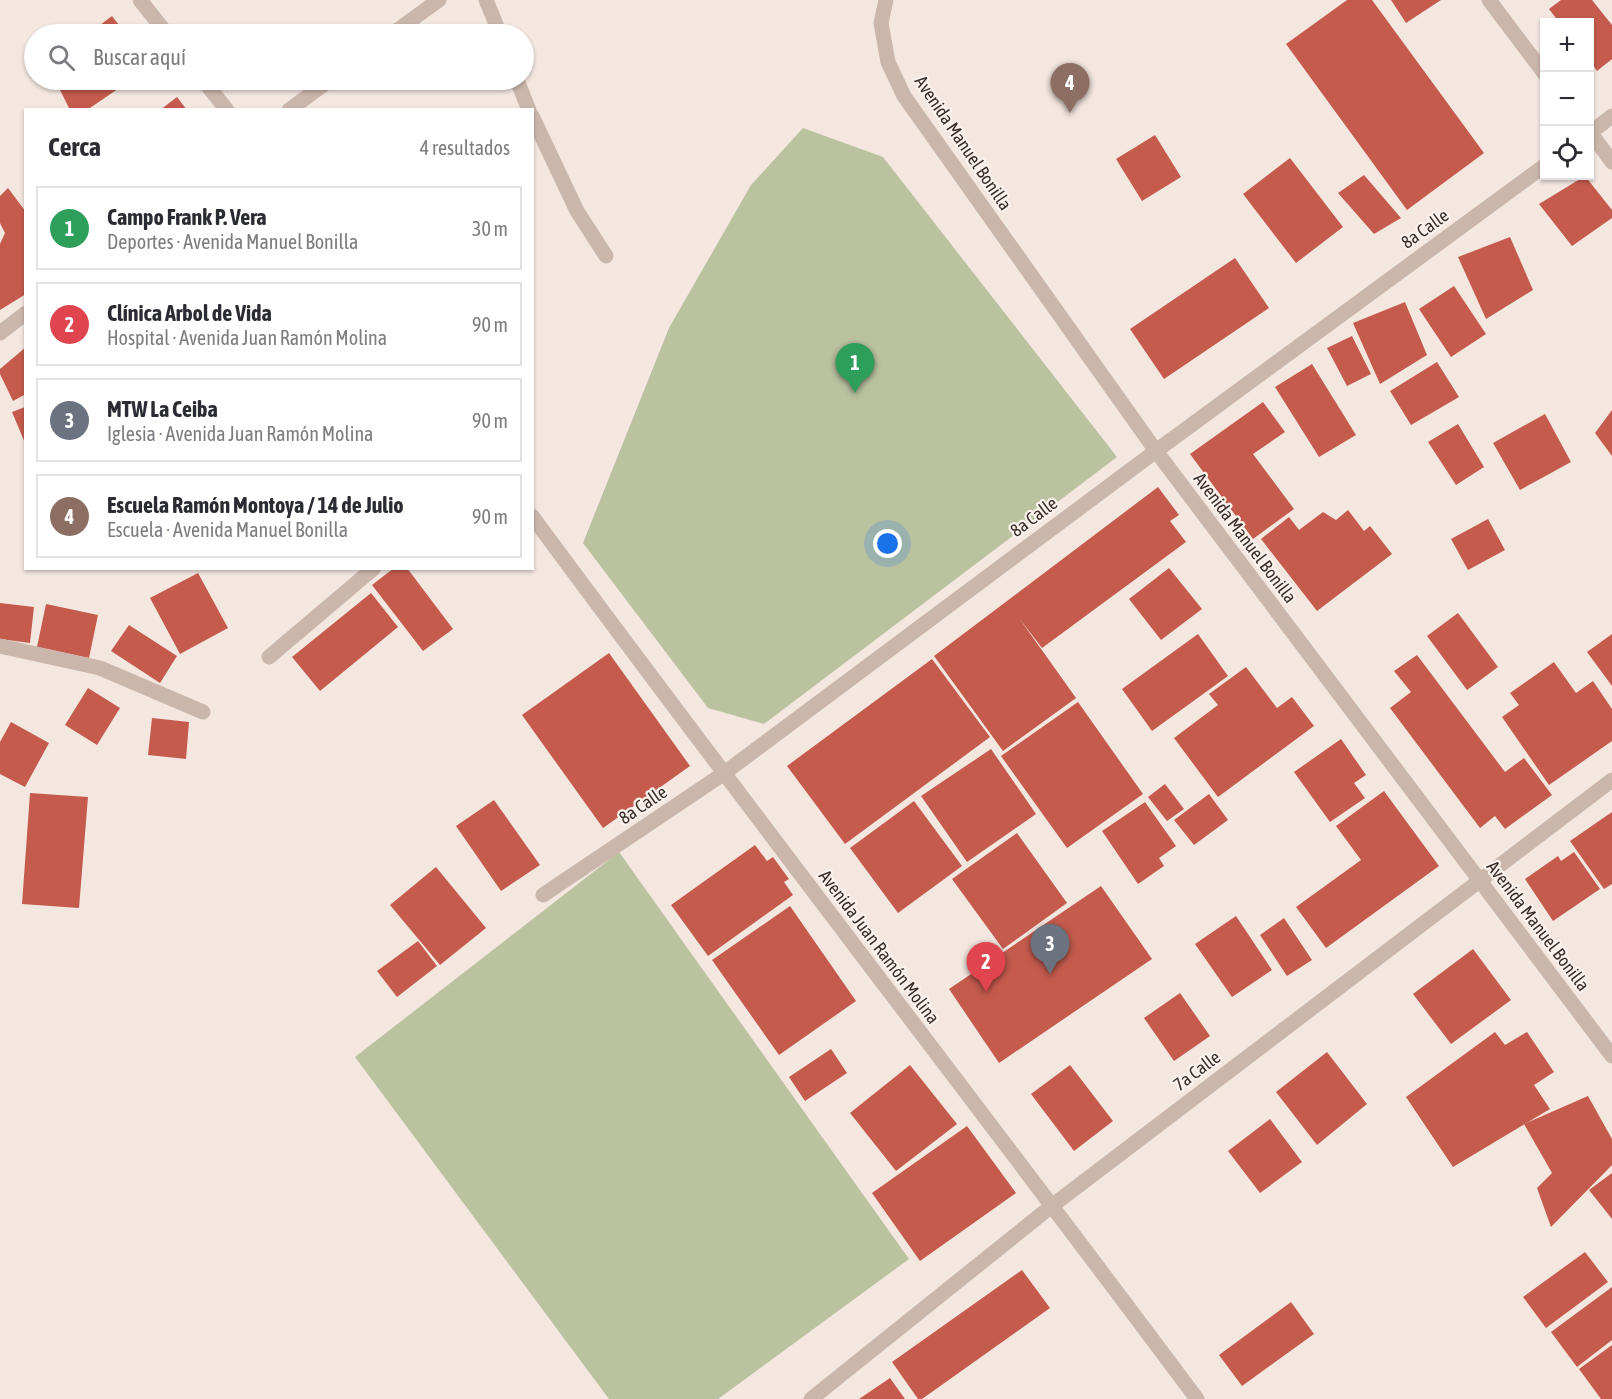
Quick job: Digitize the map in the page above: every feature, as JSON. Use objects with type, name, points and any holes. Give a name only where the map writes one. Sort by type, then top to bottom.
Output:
[{"type":"street","points":[[140,0],[159,24]]},
{"type":"street","points":[[406,24],[439,0]]},
{"type":"street","points":[[486,0],[496,24]]},
{"type":"street","name":"Avenida Manuel Bonilla","points":[[886,0],[881,23],[888,62],[904,96],[1156,451],[1612,1056]]},
{"type":"street","points":[[1489,0],[1544,72]]},
{"type":"street","points":[[211,90],[225,108]]},
{"type":"street","points":[[292,108],[316,90]]},
{"type":"street","points":[[521,90],[528,108]]},
{"type":"street","points":[[1594,130],[1612,116]]},
{"type":"street","points":[[534,120],[577,211],[606,256]]},
{"type":"street","points":[[1594,138],[1612,162]]},
{"type":"street","name":"8a Calle","points":[[543,895],[723,774],[1156,451],[1540,170]]},
{"type":"street","points":[[0,333],[24,315]]},
{"type":"street","name":"Avenida Juan Ramón Molina","points":[[534,519],[723,774],[1053,1205],[1197,1399]]},
{"type":"street","points":[[269,657],[372,570]]},
{"type":"street","points":[[0,646],[100,668],[203,712]]},
{"type":"street","name":"7a Calle","points":[[811,1399],[1053,1205],[1612,780]]},
{"type":"green space","points":[[803,128],[883,157],[1117,457],[764,724],[708,708],[583,543],[669,328],[751,185]]},
{"type":"green space","points":[[619,852],[909,1259],[718,1399],[609,1399],[355,1057]]},
{"type":"building","points":[[1347,0],[1372,0],[1484,153],[1407,210],[1286,44]]},
{"type":"building","points":[[1391,0],[1441,0],[1406,23]]},
{"type":"building","points":[[1561,0],[1592,0],[1612,25],[1612,59],[1597,71],[1594,67],[1594,18],[1556,18],[1549,9]]},
{"type":"building","points":[[112,16],[118,24],[101,24]]},
{"type":"building","points":[[60,90],[116,90],[90,108],[69,108]]},
{"type":"building","points":[[177,97],[185,108],[163,108]]},
{"type":"building","points":[[1155,135],[1181,177],[1142,201],[1116,159]]},
{"type":"building","points":[[1290,158],[1343,227],[1296,263],[1243,194]]},
{"type":"building","points":[[1364,175],[1401,218],[1374,234],[1338,193]]},
{"type":"building","points":[[1578,180],[1588,180],[1612,210],[1612,218],[1572,246],[1539,204]]},
{"type":"building","points":[[8,188],[24,209],[24,295],[0,310],[0,244],[5,233],[0,223],[0,196]]},
{"type":"building","points":[[1510,237],[1533,290],[1486,319],[1458,257]]},
{"type":"building","points":[[1235,258],[1269,308],[1164,379],[1130,329]]},
{"type":"building","points":[[1454,286],[1486,334],[1451,357],[1419,309]]},
{"type":"building","points":[[1405,302],[1427,355],[1380,384],[1353,323]]},
{"type":"building","points":[[1352,336],[1371,374],[1347,386],[1327,348]]},
{"type":"building","points":[[24,349],[24,395],[13,401],[0,374],[0,369]]},
{"type":"building","points":[[1437,362],[1459,397],[1411,425],[1390,391]]},
{"type":"building","points":[[1312,364],[1356,435],[1319,457],[1275,387]]},
{"type":"building","points":[[1263,402],[1285,432],[1253,454],[1294,509],[1253,539],[1190,454]]},
{"type":"building","points":[[24,407],[24,441],[12,412]]},
{"type":"building","points":[[1612,410],[1612,456],[1595,433]]},
{"type":"building","points":[[1545,414],[1571,462],[1520,490],[1493,443]]},
{"type":"building","points":[[1458,424],[1484,467],[1456,485],[1428,442]]},
{"type":"building","points":[[1158,487],[1179,515],[1170,521],[1186,542],[1042,648],[1019,618],[1076,698],[1003,751],[934,656]]},
{"type":"building","points":[[1348,510],[1364,531],[1370,526],[1392,554],[1317,611],[1261,539],[1289,517],[1299,530],[1323,512],[1336,520]]},
{"type":"building","points":[[1488,519],[1505,550],[1468,570],[1451,539]]},
{"type":"building","points":[[1169,568],[1202,609],[1161,640],[1129,599]]},
{"type":"building","points":[[391,570],[409,570],[453,629],[423,651],[372,585]]},
{"type":"building","points":[[198,573],[228,628],[180,654],[150,598]]},
{"type":"building","points":[[371,593],[398,627],[320,691],[292,657]]},
{"type":"building","points":[[0,603],[34,607],[30,643],[0,639]]},
{"type":"building","points":[[46,604],[98,615],[89,658],[37,647]]},
{"type":"building","points":[[1458,613],[1498,667],[1467,690],[1427,636]]},
{"type":"building","points":[[129,625],[177,656],[160,683],[111,651]]},
{"type":"building","points":[[1198,634],[1228,676],[1152,731],[1122,689]]},
{"type":"building","points":[[1612,634],[1612,686],[1587,652]]},
{"type":"building","points":[[609,653],[690,766],[603,828],[522,715]]},
{"type":"building","points":[[1417,655],[1505,772],[1524,758],[1552,795],[1505,829],[1495,816],[1480,828],[1390,708],[1411,692],[1394,671]]},
{"type":"building","points":[[932,659],[990,737],[845,844],[787,766]]},
{"type":"building","points":[[1554,662],[1576,693],[1593,681],[1612,709],[1612,741],[1549,785],[1502,717],[1519,705],[1510,693]]},
{"type":"building","points":[[1246,667],[1277,708],[1292,697],[1314,726],[1218,797],[1174,738],[1218,705],[1209,694]]},
{"type":"building","points":[[88,688],[120,708],[97,745],[65,725]]},
{"type":"building","points":[[1078,702],[1143,794],[1067,848],[1001,756]]},
{"type":"building","points":[[152,718],[189,722],[186,759],[148,755]]},
{"type":"building","points":[[11,722],[49,743],[25,787],[0,774],[0,742]]},
{"type":"building","points":[[1341,739],[1366,775],[1354,783],[1365,798],[1330,822],[1294,772]]},
{"type":"building","points":[[991,749],[1036,814],[967,862],[921,796]]},
{"type":"building","points":[[1165,784],[1184,809],[1167,821],[1148,797]]},
{"type":"building","points":[[1384,791],[1439,866],[1326,948],[1296,907],[1361,860],[1336,826]]},
{"type":"building","points":[[30,793],[88,797],[79,908],[22,904]]},
{"type":"building","points":[[1209,794],[1228,820],[1194,845],[1174,820]]},
{"type":"building","points":[[494,800],[540,865],[501,891],[456,826]]},
{"type":"building","points":[[914,801],[962,866],[898,913],[850,848]]},
{"type":"building","points":[[1145,802],[1176,846],[1159,858],[1164,866],[1138,884],[1102,831]]},
{"type":"building","points":[[1612,812],[1612,884],[1604,889],[1570,841]]},
{"type":"building","points":[[1017,833],[1067,903],[1003,949],[952,879]]},
{"type":"building","points":[[755,845],[767,861],[773,857],[789,879],[784,882],[793,895],[708,956],[671,905]]},
{"type":"building","points":[[1574,852],[1600,889],[1553,921],[1525,879],[1558,856],[1561,861]]},
{"type":"building","points":[[436,867],[486,928],[440,965],[390,905]]},
{"type":"building","points":[[1101,886],[1152,959],[999,1063],[949,989]]},
{"type":"building","points":[[790,906],[856,1001],[779,1055],[712,960]]},
{"type":"building","points":[[1236,916],[1272,970],[1232,997],[1195,944]]},
{"type":"building","points":[[1284,918],[1312,960],[1287,976],[1260,935]]},
{"type":"building","points":[[418,941],[437,966],[397,997],[377,971]]},
{"type":"building","points":[[1473,949],[1511,1000],[1451,1044],[1413,994]]},
{"type":"building","points":[[1180,993],[1210,1036],[1174,1061],[1144,1018]]},
{"type":"building","points":[[1495,1032],[1505,1045],[1527,1032],[1554,1072],[1534,1085],[1550,1109],[1453,1167],[1406,1097]]},
{"type":"building","points":[[831,1049],[847,1073],[805,1101],[789,1077]]},
{"type":"building","points":[[1327,1052],[1367,1104],[1317,1145],[1276,1092]]},
{"type":"building","points":[[910,1065],[957,1124],[896,1171],[850,1113]]},
{"type":"building","points":[[1070,1065],[1113,1121],[1074,1151],[1031,1094]]},
{"type":"building","points":[[1588,1096],[1612,1139],[1612,1165],[1551,1227],[1537,1188],[1552,1173],[1524,1124]]},
{"type":"building","points":[[1270,1119],[1302,1162],[1260,1193],[1228,1151]]},
{"type":"building","points":[[967,1126],[1016,1193],[920,1261],[872,1193]]},
{"type":"building","points":[[1612,1173],[1612,1219],[1589,1190]]},
{"type":"building","points":[[1585,1252],[1608,1282],[1546,1328],[1523,1297]]},
{"type":"building","points":[[1022,1270],[1050,1308],[922,1399],[918,1399],[892,1362]]},
{"type":"building","points":[[1612,1287],[1612,1340],[1577,1367],[1551,1332]]},
{"type":"building","points":[[1291,1302],[1314,1334],[1242,1386],[1219,1355]]},
{"type":"building","points":[[1612,1345],[1612,1399],[1601,1399],[1579,1369]]},
{"type":"building","points":[[890,1378],[905,1399],[859,1399]]},
{"type":"place","name":"Escuela Ramón Montoya / 14 de Julio","points":[[1070,113]]},
{"type":"place","name":"Campo Frank P. Vera","points":[[855,393]]},
{"type":"place","name":"MTW La Ceiba","points":[[1050,974]]},
{"type":"place","name":"Clínica Arbol de Vida","points":[[986,992]]}]
